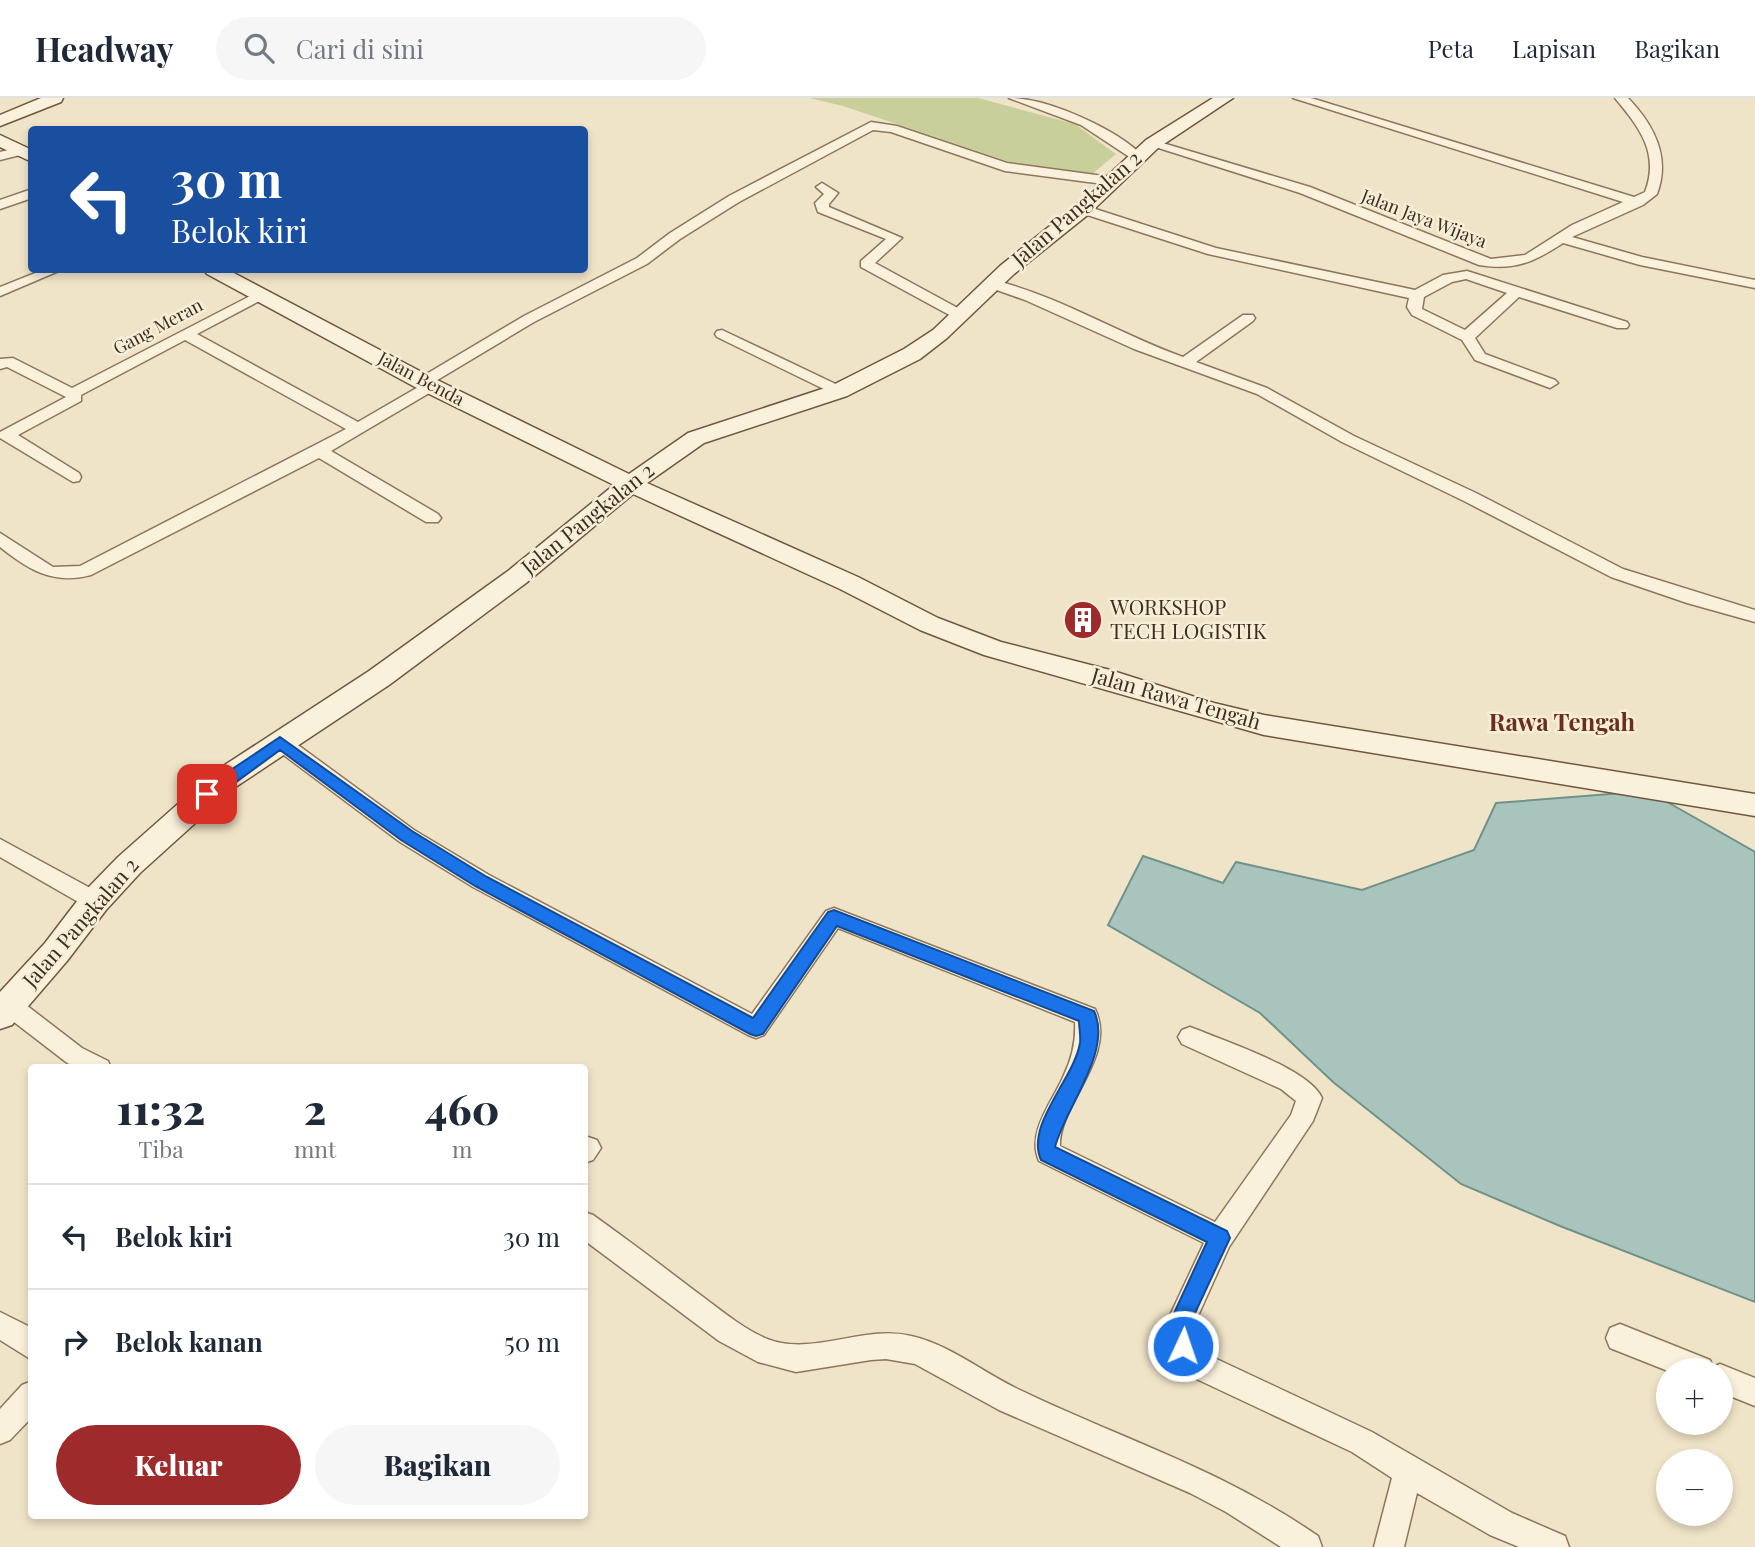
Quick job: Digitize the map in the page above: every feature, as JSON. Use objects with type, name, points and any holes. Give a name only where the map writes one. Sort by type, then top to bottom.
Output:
[{"type":"street","points":[[0,121],[55,98]]},
{"type":"street","name":"Jalan Jaya Wijaya","points":[[1016,98],[1086,122],[1145,150],[1305,190],[1479,261],[1500,264],[1529,259],[1594,220],[1638,202]]},
{"type":"street","name":"Jalan Pangkalan 2","points":[[4,1010],[56,952],[95,901],[173,824],[224,780],[379,678],[517,577],[629,485],[696,438],[839,391],[912,355],[1046,237],[1083,209],[1145,150],[1225,98]]},
{"type":"street","points":[[1299,98],[1428,140],[1638,202],[1651,194],[1659,165],[1644,125],[1637,113],[1621,98]]},
{"type":"street","points":[[0,538],[47,573],[64,576],[85,571],[318,451],[529,319],[642,261],[675,236],[734,199],[871,126],[893,129],[1005,167],[1111,181]]},
{"type":"street","points":[[0,140],[26,154]]},
{"type":"street","points":[[0,156],[26,154]]},
{"type":"street","points":[[822,187],[832,193],[821,206],[826,211],[895,237],[866,264],[960,315]]},
{"type":"street","points":[[0,205],[28,194]]},
{"type":"street","points":[[1083,209],[1213,251],[1417,295],[1458,275],[1467,275],[1622,325]]},
{"type":"street","points":[[1563,239],[1640,261],[1755,284]]},
{"type":"street","points":[[0,292],[47,273]]},
{"type":"street","name":"Jalan Benda","points":[[220,273],[427,384],[629,485]]},
{"type":"street","points":[[993,284],[1030,297],[1139,346],[1262,391],[1348,439],[1470,497],[1618,573],[1693,599],[1755,616]]},
{"type":"street","points":[[1466,337],[1517,291]]},
{"type":"street","name":"Gang Meran","points":[[73,477],[6,435],[75,398],[72,394],[262,294]]},
{"type":"street","points":[[1417,295],[1414,307],[1417,312],[1466,337],[1480,357],[1550,383]]},
{"type":"street","points":[[1184,363],[1248,318]]},
{"type":"street","points":[[185,334],[357,428]]},
{"type":"street","points":[[722,334],[839,391]]},
{"type":"street","points":[[0,364],[8,361],[72,394]]},
{"type":"street","points":[[318,451],[432,518]]},
{"type":"street","name":"Jalan Rawa Tengah","points":[[629,485],[729,528],[962,638],[1211,712],[1264,725],[1755,805]]},
{"type":"street","points":[[280,742],[407,836],[481,881],[756,1028],[834,917],[1087,1016],[1090,1041],[1083,1063],[1051,1126],[1046,1140],[1048,1153],[1220,1238]]},
{"type":"street","points":[[0,847],[95,901]]},
{"type":"street","points":[[4,1010],[91,1064]]},
{"type":"street","points":[[1190,1037],[1290,1081],[1310,1098],[1301,1121],[1220,1238],[1179,1326],[1183,1346],[1198,1365],[1362,1442],[1501,1524],[1554,1547]]},
{"type":"street","points":[[588,1227],[733,1335],[768,1351],[780,1356],[820,1356],[873,1344],[903,1347],[940,1360],[984,1388],[1075,1431],[1178,1471],[1288,1533],[1307,1547]]},
{"type":"street","points":[[0,1326],[28,1344]]},
{"type":"street","points":[[1620,1338],[1670,1358]]},
{"type":"street","points":[[1733,1383],[1755,1392]]},
{"type":"street","points":[[0,1430],[28,1399]]},
{"type":"street","points":[[1389,1547],[1408,1471]]},
{"type":"green space","points":[[809,98],[978,98],[1075,124],[1116,154],[1091,175],[1010,162],[843,106]]},
{"type":"water","points":[[1648,791],[1755,852],[1755,1302],[1560,1226],[1461,1184],[1333,1082],[1260,1013],[1108,925],[1143,856],[1223,883],[1236,862],[1362,890],[1474,850],[1496,803]]},
{"type":"place","name":"WORKSHOP TECH LOGISTIK","points":[[1083,620]]},
{"type":"district","name":"Rawa Tengah","points":[[1562,723]]},
{"type":"route","points":[[207,794],[280,742],[407,836],[481,881],[756,1028],[834,917],[1087,1016],[1090,1041],[1083,1063],[1051,1126],[1045,1147],[1048,1153],[1220,1238],[1179,1326],[1183,1346]]}]
